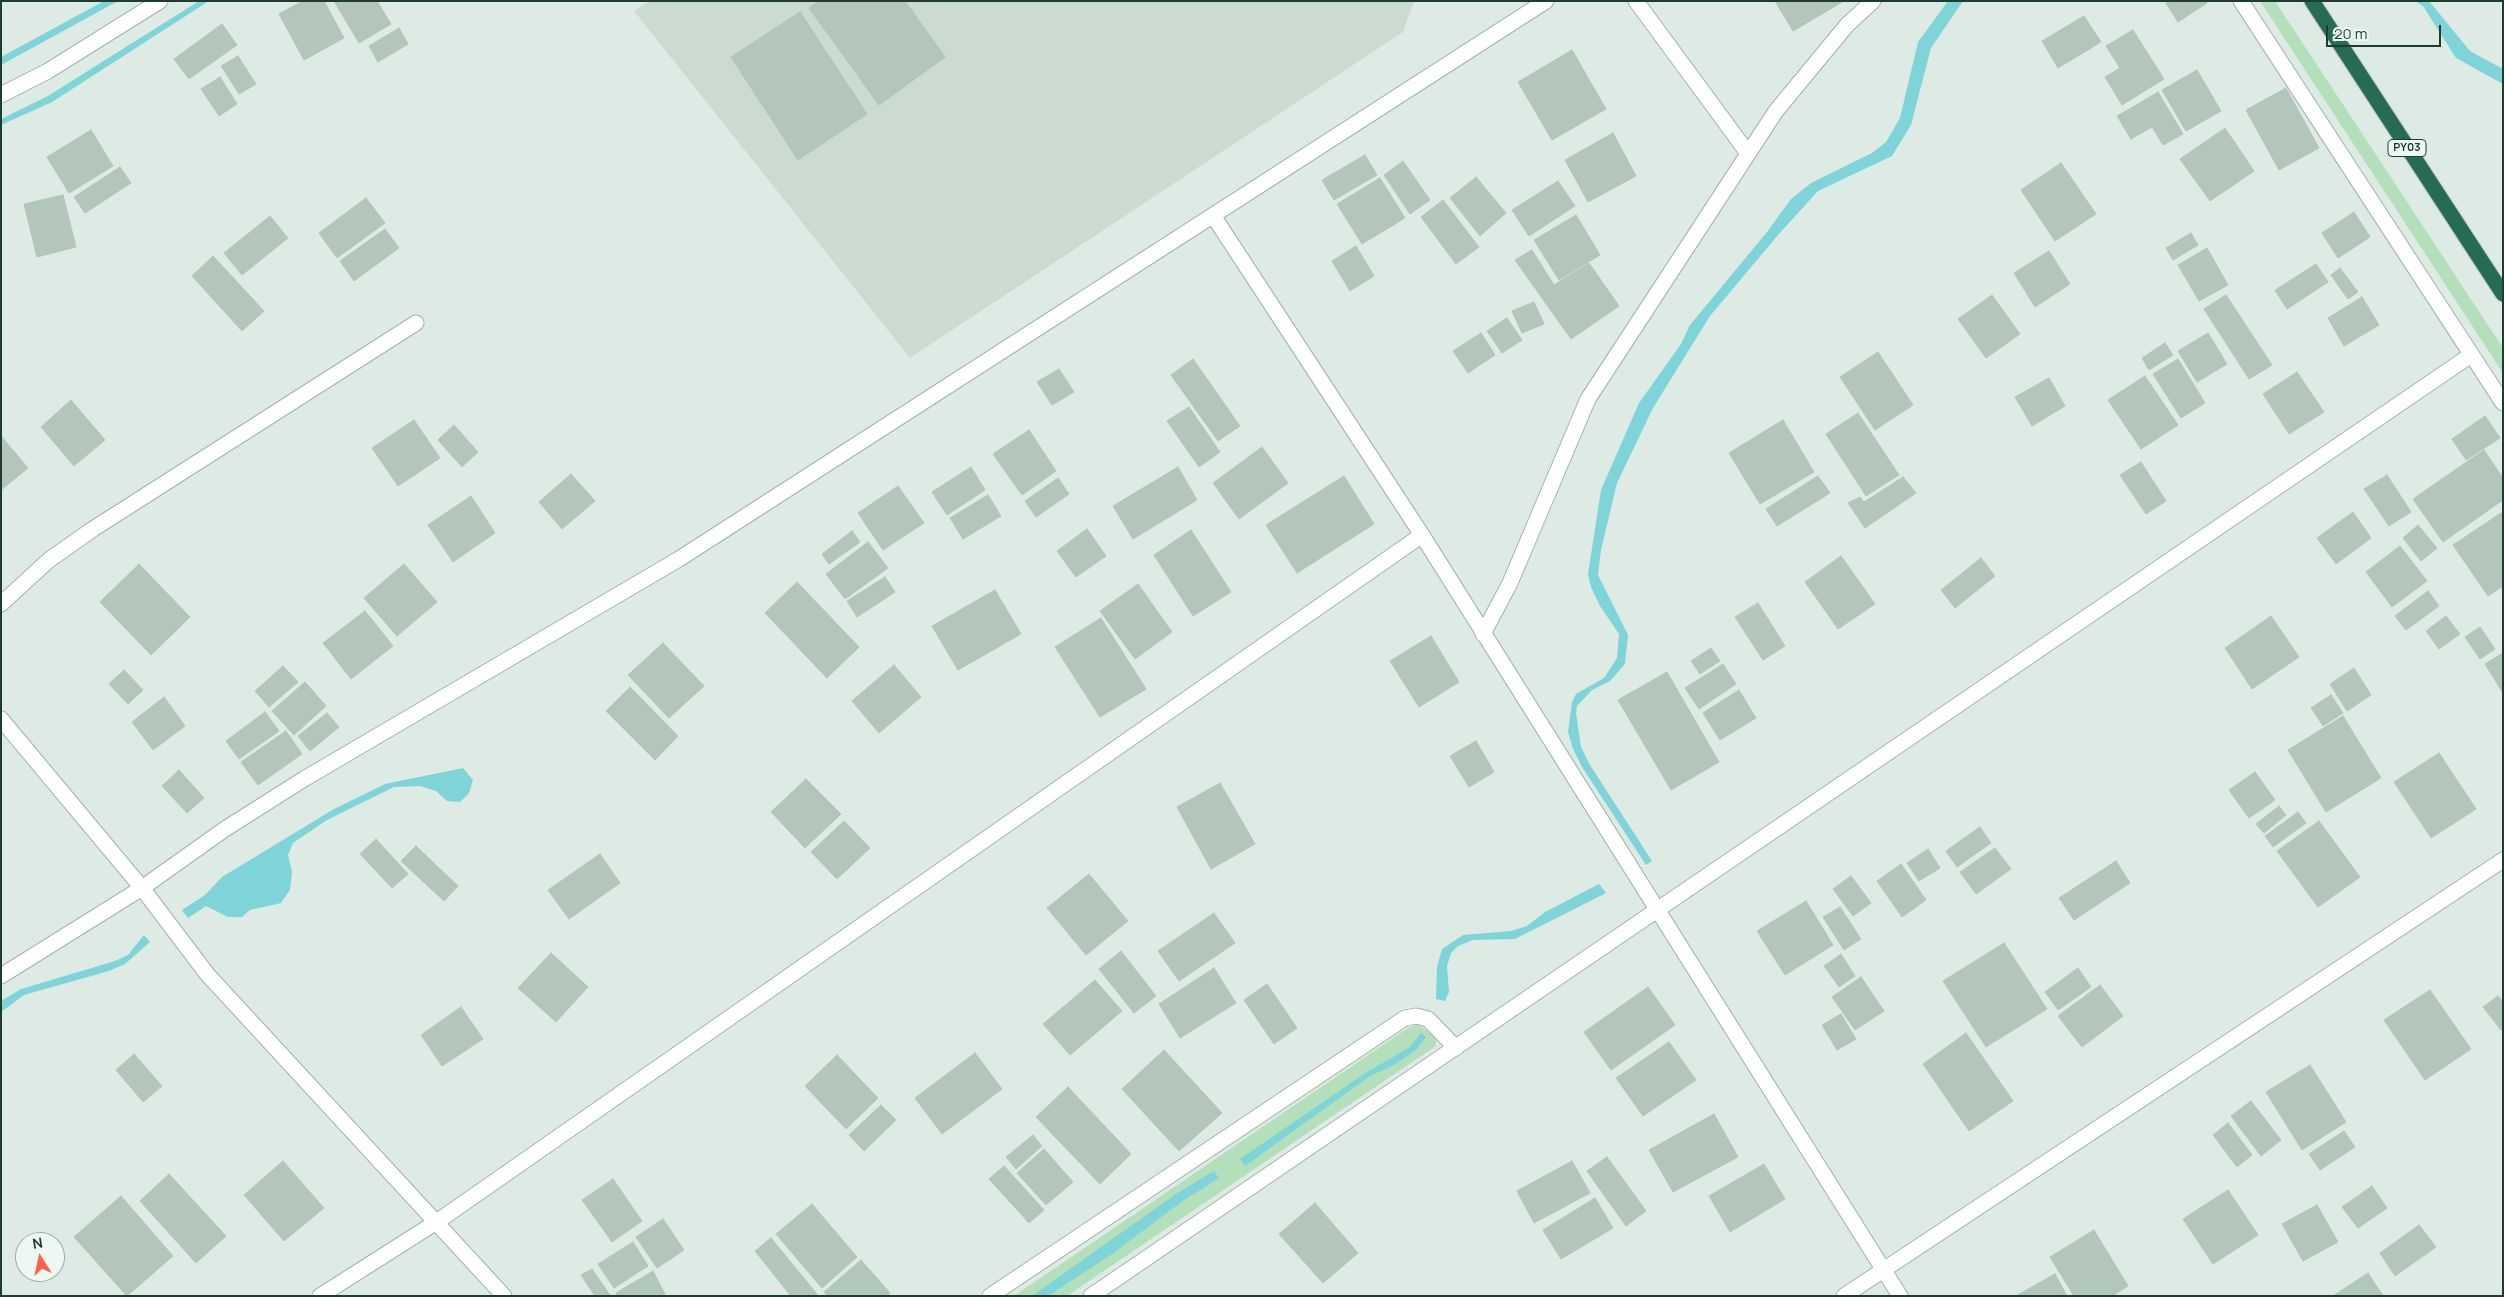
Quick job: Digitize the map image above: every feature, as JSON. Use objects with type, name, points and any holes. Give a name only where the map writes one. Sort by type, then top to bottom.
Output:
[{"type":"highway","name":"PY03","points":[[2312,1],[2503,294]]},
{"type":"street","points":[[1,95],[48,71],[160,1]]},
{"type":"street","points":[[1,976],[142,888],[225,829],[304,779],[680,558],[1214,217],[1546,1]]},
{"type":"street","points":[[1636,1],[1747,152]]},
{"type":"street","points":[[1483,634],[1510,583],[1588,399],[1747,152],[1776,111],[1841,32],[1873,1]]},
{"type":"street","points":[[2241,1],[2503,403]]},
{"type":"street","points":[[1214,217],[1422,535],[1900,1296]]},
{"type":"street","points":[[1,604],[49,560],[93,528],[416,323]]},
{"type":"street","points":[[1091,1296],[2472,354]]},
{"type":"street","points":[[320,1296],[438,1221],[1422,535]]},
{"type":"street","points":[[1,719],[142,888],[207,974],[283,1059],[438,1221],[504,1296]]},
{"type":"street","points":[[1844,1296],[2503,860]]},
{"type":"street","points":[[990,1296],[1405,1018],[1416,1016],[1428,1019],[1456,1048]]},
{"type":"shaded area","points":[[650,1],[1414,1],[1403,32],[910,358],[634,11]]},
{"type":"green space","points":[[2260,1],[2275,1],[2503,348],[2503,373]]},
{"type":"green space","points":[[1418,1024],[1436,1038],[1436,1045],[1433,1048],[1067,1296],[1014,1296],[1408,1028]]},
{"type":"water","points":[[104,1],[118,1],[1,65],[1,57]]},
{"type":"water","points":[[199,1],[209,1],[52,102],[1,125],[1,119],[48,96]]},
{"type":"water","points":[[1948,1],[1963,1],[1931,48],[1911,125],[1892,156],[1818,191],[1778,235],[1710,316],[1653,408],[1617,483],[1601,550],[1598,575],[1628,635],[1625,664],[1610,681],[1592,690],[1577,706],[1576,713],[1581,747],[1590,765],[1652,861],[1646,865],[1582,767],[1573,749],[1568,732],[1572,702],[1576,694],[1604,678],[1617,658],[1619,634],[1600,606],[1591,587],[1588,574],[1601,490],[1639,403],[1681,344],[1690,325],[1767,232],[1791,199],[1811,183],[1872,153],[1886,142],[1900,118],[1918,42]]},
{"type":"water","points":[[2415,1],[2429,1],[2470,51],[2503,69],[2503,84],[2456,58],[2423,6]]},
{"type":"water","points":[[463,768],[473,780],[469,793],[460,802],[447,801],[436,791],[420,786],[394,787],[327,820],[293,843],[288,855],[292,872],[290,890],[281,903],[250,910],[242,917],[228,917],[206,906],[188,918],[182,910],[205,895],[222,877],[334,809],[385,784]]},
{"type":"water","points":[[1599,884],[1606,893],[1515,939],[1473,940],[1458,946],[1451,953],[1447,966],[1449,992],[1445,1001],[1436,999],[1437,967],[1442,949],[1463,935],[1511,931],[1527,926],[1545,912]]},
{"type":"water","points":[[144,935],[150,942],[125,964],[109,971],[24,995],[1,1012],[1,1001],[21,989],[115,961],[128,955]]},
{"type":"water","points":[[1421,1033],[1426,1037],[1416,1050],[1394,1065],[1370,1076],[1245,1166],[1240,1159],[1367,1072],[1410,1047]]},
{"type":"water","points":[[1214,1171],[1219,1178],[1184,1200],[1112,1254],[1048,1296],[1032,1296],[1176,1194]]},
{"type":"building","points":[[303,1],[324,1],[344,38],[304,60],[279,14]]},
{"type":"building","points":[[334,1],[377,1],[391,24],[359,43]]},
{"type":"building","points":[[819,1],[905,1],[945,57],[879,105],[809,8]]},
{"type":"building","points":[[1775,1],[1844,1],[1793,31]]},
{"type":"building","points":[[2169,1],[2206,1],[2207,3],[2178,22],[2166,3]]},
{"type":"building","points":[[800,12],[867,114],[798,160],[731,57]]},
{"type":"building","points":[[2084,16],[2101,42],[2058,68],[2042,41]]},
{"type":"building","points":[[222,24],[237,45],[189,79],[174,59]]},
{"type":"building","points":[[399,28],[408,44],[378,62],[369,46]]},
{"type":"building","points":[[2133,30],[2164,79],[2122,105],[2105,77],[2120,68],[2106,46]]},
{"type":"building","points":[[1572,50],[1606,109],[1552,140],[1518,82]]},
{"type":"building","points":[[238,56],[256,84],[239,94],[221,66]]},
{"type":"building","points":[[2197,70],[2221,111],[2186,131],[2162,90]]},
{"type":"building","points":[[220,77],[237,104],[219,116],[201,89]]},
{"type":"building","points":[[2286,88],[2319,148],[2279,170],[2246,110]]},
{"type":"building","points":[[2158,92],[2183,134],[2163,145],[2138,104]]},
{"type":"building","points":[[2138,104],[2152,127],[2131,139],[2117,116]]},
{"type":"building","points":[[2225,128],[2254,171],[2210,201],[2180,159]]},
{"type":"building","points":[[91,130],[113,166],[69,193],[47,157]]},
{"type":"building","points":[[1613,133],[1636,176],[1588,202],[1565,160]]},
{"type":"building","points":[[1365,155],[1377,175],[1334,200],[1322,180]]},
{"type":"building","points":[[1403,161],[1430,200],[1410,214],[1384,175]]},
{"type":"building","points":[[2061,163],[2096,214],[2055,241],[2021,190]]},
{"type":"building","points":[[120,167],[131,183],[85,213],[74,197]]},
{"type":"building","points":[[1476,177],[1506,213],[1480,236],[1450,198]]},
{"type":"building","points":[[1380,178],[1405,218],[1362,244],[1337,204]]},
{"type":"building","points":[[1558,181],[1575,206],[1529,236],[1512,210]]},
{"type":"building","points":[[63,195],[76,247],[37,257],[24,204]]},
{"type":"building","points":[[366,198],[385,223],[337,258],[319,233]]},
{"type":"building","points":[[1443,200],[1479,247],[1456,264],[1421,217]]},
{"type":"building","points":[[2354,212],[2370,237],[2338,258],[2322,233]]},
{"type":"building","points":[[1576,215],[1600,255],[1559,280],[1534,240]]},
{"type":"building","points":[[270,216],[288,238],[242,275],[224,253]]},
{"type":"building","points":[[385,229],[399,248],[354,281],[340,261]]},
{"type":"building","points":[[2191,233],[2198,245],[2173,260],[2166,248]]},
{"type":"building","points":[[1356,246],[1374,276],[1350,291],[1332,261]]},
{"type":"building","points":[[2207,248],[2228,285],[2199,301],[2178,265]]},
{"type":"building","points":[[1532,250],[1554,285],[1589,263],[1619,306],[1571,339],[1515,260]]},
{"type":"building","points":[[2049,251],[2070,284],[2035,307],[2014,273]]},
{"type":"building","points":[[213,256],[264,311],[242,331],[192,276]]},
{"type":"building","points":[[2316,264],[2328,282],[2287,309],[2275,290]]},
{"type":"building","points":[[2340,268],[2358,292],[2348,299],[2331,275]]},
{"type":"building","points":[[1992,295],[2020,334],[1986,358],[1958,319]]},
{"type":"building","points":[[2226,295],[2272,365],[2249,379],[2204,309]]},
{"type":"building","points":[[2362,297],[2379,325],[2344,346],[2328,318]]},
{"type":"building","points":[[1534,302],[1544,324],[1522,333],[1512,311]]},
{"type":"building","points":[[1507,318],[1522,340],[1502,353],[1487,331]]},
{"type":"building","points":[[1481,333],[1495,355],[1468,373],[1453,351]]},
{"type":"building","points":[[2208,333],[2227,364],[2197,382],[2178,351]]},
{"type":"building","points":[[2165,343],[2173,355],[2149,370],[2142,358]]},
{"type":"building","points":[[1878,352],[1913,405],[1875,430],[1840,377]]},
{"type":"building","points":[[1193,359],[1240,426],[1218,441],[1171,375]]},
{"type":"building","points":[[2178,359],[2205,403],[2181,418],[2153,374]]},
{"type":"building","points":[[1059,369],[1074,392],[1052,405],[1037,382]]},
{"type":"building","points":[[2297,372],[2324,412],[2289,434],[2263,394]]},
{"type":"building","points":[[2145,376],[2178,425],[2141,449],[2108,400]]},
{"type":"building","points":[[2049,378],[2065,406],[2032,426],[2015,397]]},
{"type":"building","points":[[71,400],[105,440],[74,466],[41,427]]},
{"type":"building","points":[[1189,407],[1220,452],[1199,467],[1167,421]]},
{"type":"building","points":[[1858,413],[1899,475],[1866,496],[1826,434]]},
{"type":"building","points":[[2485,416],[2500,438],[2466,460],[2452,439]]},
{"type":"building","points":[[414,420],[440,458],[398,486],[372,448]]},
{"type":"building","points":[[1783,420],[1814,472],[1760,504],[1729,453]]},
{"type":"building","points":[[454,425],[478,452],[462,467],[438,440]]},
{"type":"building","points":[[1029,430],[1056,471],[1022,495],[993,454]]},
{"type":"building","points":[[1,436],[28,468],[1,490]]},
{"type":"building","points":[[1262,447],[1288,483],[1239,519],[1213,483]]},
{"type":"building","points":[[2484,450],[2503,478],[2503,500],[2443,542],[2413,499]]},
{"type":"building","points":[[2141,462],[2166,501],[2146,514],[2120,475]]},
{"type":"building","points":[[971,467],[985,490],[947,515],[932,492]]},
{"type":"building","points":[[1178,467],[1197,500],[1133,539],[1113,506]]},
{"type":"building","points":[[571,474],[595,501],[562,529],[539,502]]},
{"type":"building","points":[[2387,475],[2411,512],[2389,526],[2364,489]]},
{"type":"building","points":[[1344,476],[1374,524],[1297,573],[1266,525]]},
{"type":"building","points":[[1818,476],[1830,493],[1777,526],[1766,509]]},
{"type":"building","points":[[1903,477],[1916,493],[1865,528],[1848,503],[1860,497],[1864,502]]},
{"type":"building","points":[[1058,478],[1069,494],[1036,517],[1025,501]]},
{"type":"building","points":[[898,486],[924,523],[883,550],[858,513]]},
{"type":"building","points":[[988,495],[1001,516],[963,539],[950,518]]},
{"type":"building","points":[[471,496],[495,533],[453,562],[428,525]]},
{"type":"building","points":[[2353,512],[2371,538],[2336,564],[2317,538]]},
{"type":"building","points":[[2501,513],[2503,516],[2503,586],[2488,596],[2453,545]]},
{"type":"building","points":[[2418,525],[2437,548],[2421,561],[2403,538]]},
{"type":"building","points":[[1087,529],[1106,556],[1076,577],[1057,551]]},
{"type":"building","points":[[1191,530],[1231,592],[1193,616],[1154,555]]},
{"type":"building","points":[[852,531],[860,542],[829,564],[822,554]]},
{"type":"building","points":[[868,542],[888,568],[845,599],[826,574]]},
{"type":"building","points":[[2400,546],[2427,581],[2392,607],[2366,572]]},
{"type":"building","points":[[1841,556],[1875,604],[1838,629],[1805,582]]},
{"type":"building","points":[[1981,558],[1995,576],[1955,608],[1941,590]]},
{"type":"building","points":[[139,564],[190,617],[151,655],[100,602]]},
{"type":"building","points":[[404,564],[437,602],[397,636],[364,598]]},
{"type":"building","points":[[885,577],[895,592],[857,617],[847,601]]},
{"type":"building","points":[[797,582],[859,647],[827,678],[765,613]]},
{"type":"building","points":[[1138,584],[1172,632],[1135,659],[1100,611]]},
{"type":"building","points":[[995,590],[1021,634],[958,670],[932,626]]},
{"type":"building","points":[[2428,591],[2439,606],[2406,630],[2395,616]]},
{"type":"building","points":[[1758,603],[1785,646],[1763,660],[1735,617]]},
{"type":"building","points":[[365,611],[393,646],[351,679],[323,643]]},
{"type":"building","points":[[2271,616],[2299,657],[2252,689],[2225,648]]},
{"type":"building","points":[[2446,616],[2460,634],[2439,649],[2426,631]]},
{"type":"building","points":[[1101,618],[1146,689],[1100,717],[1055,647]]},
{"type":"building","points":[[2480,627],[2495,649],[2480,659],[2465,637]]},
{"type":"building","points":[[1431,636],[1459,682],[1419,707],[1390,661]]},
{"type":"building","points":[[663,643],[704,686],[669,718],[628,675]]},
{"type":"building","points":[[1711,648],[1720,661],[1700,674],[1691,661]]},
{"type":"building","points":[[2503,653],[2503,693],[2485,664]]},
{"type":"building","points":[[1723,664],[1736,684],[1699,709],[1685,688]]},
{"type":"building","points":[[894,665],[921,697],[879,733],[852,701]]},
{"type":"building","points":[[283,666],[298,682],[269,707],[255,691]]},
{"type":"building","points":[[2354,668],[2371,695],[2347,711],[2330,684]]},
{"type":"building","points":[[124,670],[143,690],[128,704],[109,684]]},
{"type":"building","points":[[1667,672],[1719,762],[1671,790],[1618,700]]},
{"type":"building","points":[[305,682],[326,706],[294,735],[272,711]]},
{"type":"building","points":[[630,687],[678,736],[655,760],[606,711]]},
{"type":"building","points":[[1739,690],[1756,718],[1720,740],[1703,713]]},
{"type":"building","points":[[2331,695],[2343,713],[2323,726],[2311,708]]},
{"type":"building","points":[[164,697],[185,726],[153,750],[132,722]]},
{"type":"building","points":[[265,712],[279,731],[239,759],[226,741]]},
{"type":"building","points":[[327,713],[339,727],[310,751],[298,736]]},
{"type":"building","points":[[2343,716],[2381,778],[2326,812],[2288,750]]},
{"type":"building","points":[[286,731],[302,754],[258,785],[241,762]]},
{"type":"building","points":[[1476,741],[1494,772],[1469,787],[1450,756]]},
{"type":"building","points":[[2439,753],[2476,809],[2431,838],[2394,782]]},
{"type":"building","points":[[179,770],[204,798],[187,813],[162,786]]},
{"type":"building","points":[[2255,772],[2275,800],[2249,818],[2229,790]]},
{"type":"building","points":[[806,779],[841,814],[805,848],[771,812]]},
{"type":"building","points":[[1220,783],[1255,844],[1211,869],[1177,807]]},
{"type":"building","points":[[2279,806],[2286,815],[2264,833],[2256,824]]},
{"type":"building","points":[[2298,812],[2306,823],[2273,847],[2265,836]]},
{"type":"building","points":[[844,821],[870,848],[837,879],[811,852]]},
{"type":"building","points":[[2319,821],[2360,877],[2318,907],[2277,851]]},
{"type":"building","points":[[1980,827],[1991,843],[1957,867],[1946,851]]},
{"type":"building","points":[[376,839],[408,874],[392,888],[360,854]]},
{"type":"building","points":[[416,846],[458,886],[444,901],[401,861]]},
{"type":"building","points":[[1995,848],[2011,869],[1976,894],[1960,872]]},
{"type":"building","points":[[1928,849],[1940,868],[1919,881],[1907,863]]},
{"type":"building","points":[[600,854],[620,883],[569,919],[548,890]]},
{"type":"building","points":[[2116,861],[2130,883],[2074,920],[2059,898]]},
{"type":"building","points":[[1901,864],[1926,900],[1902,917],[1877,881]]},
{"type":"building","points":[[1089,874],[1128,921],[1086,955],[1047,908]]},
{"type":"building","points":[[1851,876],[1871,903],[1853,916],[1833,889]]},
{"type":"building","points":[[1806,901],[1833,945],[1785,975],[1757,931]]},
{"type":"building","points":[[1840,907],[1861,939],[1844,950],[1823,917]]},
{"type":"building","points":[[1214,913],[1235,943],[1179,981],[1158,951]]},
{"type":"building","points":[[2004,943],[2047,1009],[1986,1047],[1943,981]]},
{"type":"building","points":[[1121,951],[1156,996],[1134,1013],[1099,969]]},
{"type":"building","points":[[551,953],[588,987],[556,1022],[518,988]]},
{"type":"building","points":[[1841,954],[1855,976],[1839,987],[1824,966]]},
{"type":"building","points":[[1214,968],[1236,1003],[1180,1038],[1159,1004]]},
{"type":"building","points":[[2078,968],[2091,987],[2058,1010],[2045,992]]},
{"type":"building","points":[[1861,977],[1884,1011],[1855,1030],[1832,997]]},
{"type":"building","points":[[1095,980],[1122,1011],[1070,1055],[1043,1024]]},
{"type":"building","points":[[1267,984],[1297,1028],[1274,1044],[1244,1000]]},
{"type":"building","points":[[2100,985],[2123,1016],[2082,1047],[2058,1016]]},
{"type":"building","points":[[1648,987],[1675,1025],[1611,1070],[1584,1032]]},
{"type":"building","points":[[2430,990],[2471,1049],[2425,1080],[2384,1020]]},
{"type":"building","points":[[2498,996],[2503,1002],[2503,1029],[2501,1030],[2483,1007]]},
{"type":"building","points":[[461,1007],[483,1039],[442,1066],[421,1035]]},
{"type":"building","points":[[1841,1014],[1856,1039],[1837,1050],[1822,1025]]},
{"type":"building","points":[[1966,1033],[2013,1101],[1969,1131],[1923,1064]]},
{"type":"building","points":[[1669,1042],[1696,1080],[1643,1116],[1616,1078]]},
{"type":"building","points":[[1164,1050],[1222,1113],[1179,1151],[1122,1089]]},
{"type":"building","points":[[975,1053],[1002,1089],[942,1134],[915,1098]]},
{"type":"building","points":[[134,1054],[162,1086],[143,1102],[116,1070]]},
{"type":"building","points":[[837,1055],[878,1098],[846,1129],[805,1086]]},
{"type":"building","points":[[2310,1065],[2346,1122],[2302,1150],[2266,1092]]},
{"type":"building","points":[[1068,1087],[1131,1154],[1100,1184],[1036,1117]]},
{"type":"building","points":[[2251,1101],[2281,1140],[2261,1156],[2231,1116]]},
{"type":"building","points":[[881,1105],[896,1120],[864,1151],[849,1135]]},
{"type":"building","points":[[1714,1114],[1738,1157],[1673,1192],[1649,1150]]},
{"type":"building","points":[[2228,1123],[2252,1155],[2237,1167],[2213,1135]]},
{"type":"building","points":[[2344,1131],[2355,1147],[2320,1170],[2309,1154]]},
{"type":"building","points":[[1033,1135],[1042,1146],[1016,1169],[1006,1157]]},
{"type":"building","points":[[1044,1149],[1073,1182],[1046,1205],[1017,1173]]},
{"type":"building","points":[[1607,1157],[1646,1211],[1626,1226],[1587,1171]]},
{"type":"building","points":[[283,1161],[324,1208],[284,1241],[244,1195]]},
{"type":"building","points":[[1572,1161],[1590,1193],[1534,1223],[1517,1191]]},
{"type":"building","points":[[1764,1164],[1785,1199],[1730,1232],[1709,1196]]},
{"type":"building","points":[[1004,1166],[1044,1210],[1029,1223],[989,1179]]},
{"type":"building","points":[[169,1174],[226,1236],[196,1263],[140,1201]]},
{"type":"building","points":[[613,1179],[642,1221],[612,1242],[582,1200]]},
{"type":"building","points":[[2372,1186],[2387,1208],[2358,1228],[2342,1207]]},
{"type":"building","points":[[2228,1190],[2258,1235],[2213,1264],[2183,1219]]},
{"type":"building","points":[[121,1196],[173,1256],[127,1296],[74,1237]]},
{"type":"building","points":[[1595,1198],[1613,1228],[1561,1259],[1543,1230]]},
{"type":"building","points":[[1315,1203],[1358,1253],[1323,1283],[1279,1234]]},
{"type":"building","points":[[812,1204],[857,1257],[822,1288],[776,1234]]},
{"type":"building","points":[[2317,1205],[2338,1242],[2303,1261],[2282,1224]]},
{"type":"building","points":[[663,1219],[684,1250],[657,1268],[636,1237]]},
{"type":"building","points":[[2419,1225],[2436,1247],[2395,1276],[2380,1253]]},
{"type":"building","points":[[2094,1230],[2128,1286],[2112,1296],[2074,1296],[2050,1257]]},
{"type":"building","points":[[771,1238],[817,1294],[816,1296],[791,1296],[755,1251]]},
{"type":"building","points":[[633,1242],[648,1266],[614,1288],[598,1264]]},
{"type":"building","points":[[861,1260],[890,1293],[887,1296],[827,1296],[824,1292]]},
{"type":"building","points":[[592,1269],[609,1296],[595,1296],[581,1275]]},
{"type":"building","points":[[653,1271],[665,1294],[662,1296],[617,1296],[616,1293]]},
{"type":"building","points":[[2368,1273],[2383,1296],[2333,1296]]},
{"type":"building","points":[[2055,1274],[2067,1296],[2016,1296]]}]
